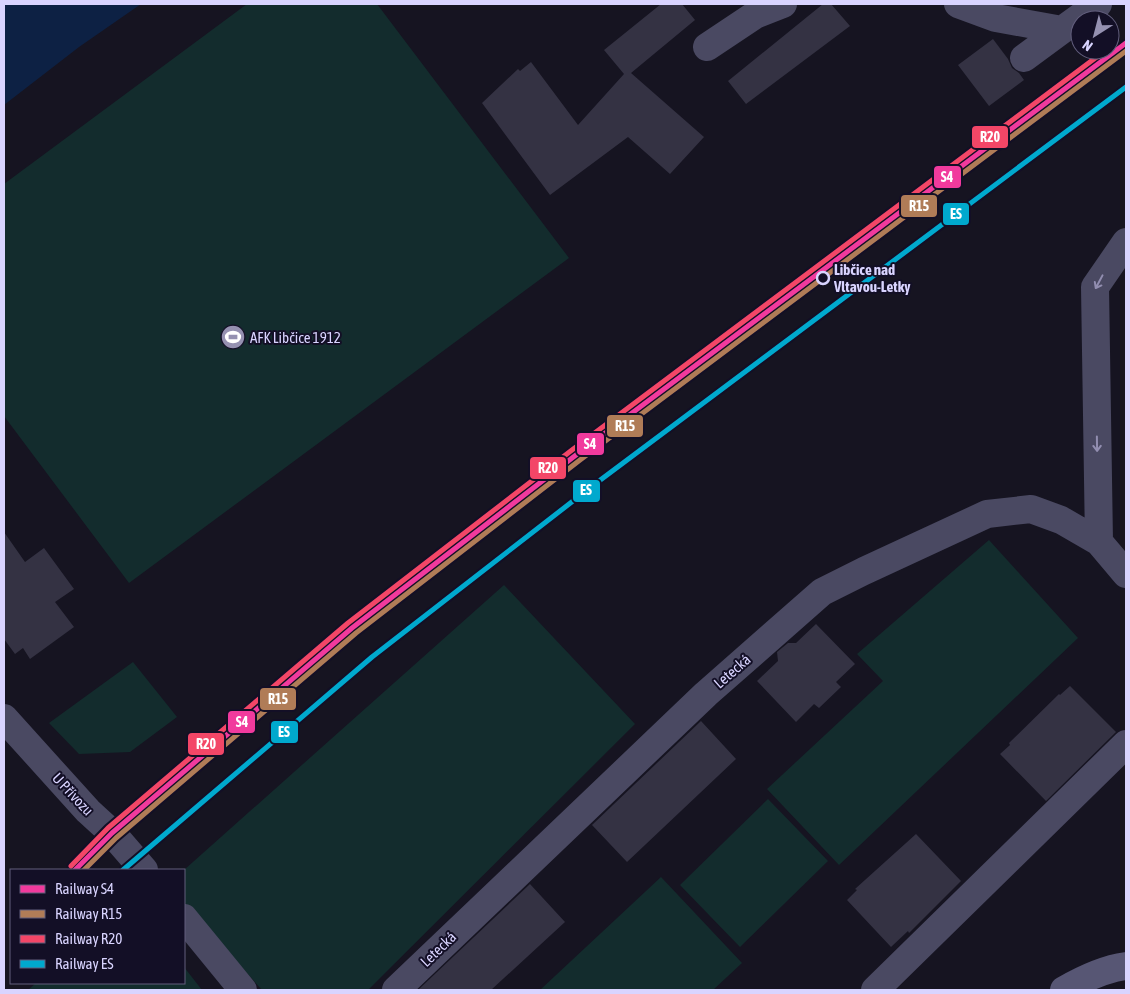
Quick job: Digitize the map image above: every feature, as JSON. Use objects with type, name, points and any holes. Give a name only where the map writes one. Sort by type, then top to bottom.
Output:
[{"type":"street","points":[[707,48],[755,15],[783,4]]},
{"type":"street","points":[[958,4],[996,18],[1062,30]]},
{"type":"street","points":[[1024,58],[1098,4]]},
{"type":"street","points":[[1099,542],[1095,286],[1126,242]]},
{"type":"street","name":"Letecká","points":[[396,990],[706,694],[822,592],[987,514],[1031,509],[1061,520],[1099,542],[1126,574]]},
{"type":"street","name":"U Přívozu","points":[[4,718],[143,869]]},
{"type":"street","points":[[875,990],[1126,744]]},
{"type":"street","points":[[185,919],[243,990]]},
{"type":"street","points":[[1064,990],[1108,970],[1126,966]]},
{"type":"green space","name":"AFK Libčice 1912","points":[[247,4],[377,4],[569,258],[129,583],[4,416],[4,184]]},
{"type":"green space","points":[[989,540],[1078,638],[839,865],[767,789],[883,681],[857,654]]},
{"type":"green space","points":[[504,585],[635,724],[368,990],[262,990],[185,903],[185,869]]},
{"type":"green space","points":[[133,662],[177,717],[130,752],[79,754],[49,723]]},
{"type":"green space","points":[[768,799],[828,861],[740,947],[680,885]]},
{"type":"green space","points":[[661,877],[742,963],[713,990],[540,990]]},
{"type":"green space","points":[[185,968],[202,990],[28,990],[35,984],[185,984]]},
{"type":"water","points":[[4,4],[141,4],[79,47],[4,105]]},
{"type":"building","points":[[661,4],[682,4],[695,20],[631,73],[704,137],[670,174],[628,137],[550,195],[482,103],[518,69],[520,71],[531,62],[578,125],[624,74],[604,50]]},
{"type":"building","points":[[823,4],[831,4],[850,26],[746,104],[728,81]]},
{"type":"building","points":[[993,39],[1008,59],[1012,68],[1024,80],[989,106],[958,65]]},
{"type":"building","points":[[4,532],[25,562],[44,548],[74,589],[55,602],[74,627],[30,659],[23,648],[15,654],[4,639]]},
{"type":"building","points":[[816,624],[855,664],[836,682],[841,687],[819,708],[814,704],[796,722],[757,681],[778,661],[777,652],[788,643],[796,643]]},
{"type":"building","points":[[1070,686],[1116,732],[1046,801],[1000,754],[1059,694]]},
{"type":"building","points":[[701,721],[736,759],[627,862],[592,825]]},
{"type":"building","points":[[916,834],[961,881],[909,933],[908,931],[891,947],[847,900],[857,890],[855,889]]},
{"type":"building","points":[[530,884],[565,922],[491,990],[418,990]]},
{"type":"rail line","name":"S4","points":[[76,869],[112,833],[352,628],[576,455],[1126,43]]},
{"type":"rail line","name":"R15","points":[[85,869],[116,838],[356,633],[580,460],[1126,51]]},
{"type":"rail line","name":"R20","points":[[71,866],[108,828],[348,623],[572,450],[1093,60]]},
{"type":"rail line","name":"ES","points":[[124,869],[372,657],[591,487],[1126,87]]},
{"type":"place","name":"Libčice nad Vltavou-Letky","points":[[823,278]]},
{"type":"place","name":"AFK Libčice 1912","points":[[233,337]]}]
